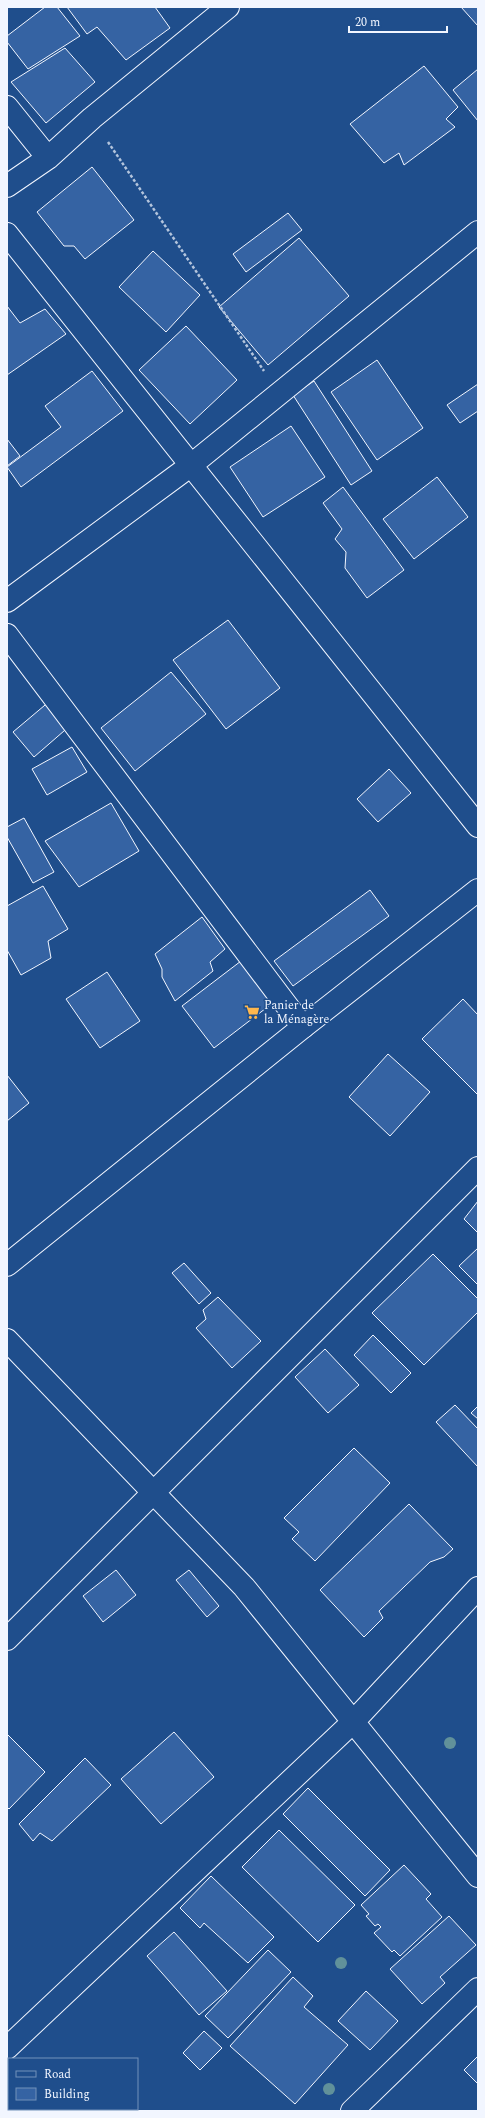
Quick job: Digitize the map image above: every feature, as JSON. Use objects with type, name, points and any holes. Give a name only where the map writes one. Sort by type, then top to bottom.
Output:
[{"type":"main road","points":[[7,186],[48,158],[92,118],[228,7]]},
{"type":"main road","points":[[7,108],[48,158]]},
{"type":"main road","points":[[7,601],[190,466],[478,232]]},
{"type":"main road","points":[[7,234],[190,466],[478,826]]},
{"type":"main road","points":[[7,635],[303,1027]]},
{"type":"main road","points":[[7,1265],[303,1027],[478,890]]},
{"type":"main road","points":[[7,1639],[478,1168]]},
{"type":"main road","points":[[7,1340],[244,1586],[478,1876]]},
{"type":"main road","points":[[7,2048],[353,1722],[478,1588]]},
{"type":"main road","points":[[352,2111],[478,1989]]},
{"type":"path","points":[[92,118],[280,394]]},
{"type":"building","points":[[45,7],[57,7],[80,36],[28,69],[7,42],[7,36]]},
{"type":"building","points":[[67,7],[155,7],[170,28],[126,60],[97,27],[87,34]]},
{"type":"building","points":[[461,7],[478,7],[478,26]]},
{"type":"building","points":[[65,48],[95,82],[46,123],[11,82]]},
{"type":"building","points":[[424,66],[458,107],[446,119],[455,127],[404,165],[399,153],[384,163],[350,124]]},
{"type":"building","points":[[478,69],[478,121],[453,90]]},
{"type":"building","points":[[92,167],[134,220],[85,259],[74,246],[64,246],[37,212]]},
{"type":"building","points":[[288,213],[302,230],[246,272],[233,254]]},
{"type":"building","points":[[299,238],[349,296],[268,365],[219,307]]},
{"type":"building","points":[[153,251],[200,295],[166,332],[119,287]]},
{"type":"building","points":[[7,306],[20,323],[45,309],[66,334],[7,375]]},
{"type":"building","points":[[186,326],[237,380],[190,424],[139,370]]},
{"type":"building","points":[[377,360],[423,428],[377,460],[331,392]]},
{"type":"building","points":[[92,371],[123,411],[21,487],[7,467],[61,427],[45,406]]},
{"type":"building","points":[[314,381],[372,471],[351,485],[293,395]]},
{"type":"building","points":[[478,384],[478,411],[460,423],[447,405]]},
{"type":"building","points":[[291,426],[325,477],[263,517],[230,467]]},
{"type":"building","points":[[7,439],[20,456],[7,466]]},
{"type":"building","points":[[437,477],[468,517],[414,559],[383,519]]},
{"type":"building","points":[[343,487],[404,570],[367,598],[345,568],[346,552],[335,539],[342,529],[323,503]]},
{"type":"building","points":[[228,620],[280,688],[226,729],[173,660]]},
{"type":"building","points":[[171,672],[206,714],[135,771],[101,728]]},
{"type":"building","points":[[51,700],[72,724],[34,757],[13,732]]},
{"type":"building","points":[[72,747],[87,772],[47,795],[32,769]]},
{"type":"building","points":[[389,769],[411,793],[378,822],[357,799]]},
{"type":"building","points":[[111,803],[139,851],[79,887],[45,841]]},
{"type":"building","points":[[24,818],[54,872],[33,883],[7,837],[7,827]]},
{"type":"building","points":[[43,886],[68,929],[48,941],[51,958],[21,975],[7,950],[7,906]]},
{"type":"building","points":[[370,890],[389,916],[293,986],[274,961]]},
{"type":"building","points":[[202,917],[225,949],[210,962],[213,971],[175,1001],[162,977],[162,969],[155,954]]},
{"type":"building","points":[[241,961],[274,1002],[214,1048],[182,1006]]},
{"type":"building","points":[[107,972],[140,1021],[100,1048],[66,999]]},
{"type":"building","points":[[463,999],[478,1015],[478,1095],[422,1039]]},
{"type":"building","points":[[388,1054],[430,1092],[390,1136],[349,1097]]},
{"type":"building","points":[[7,1075],[29,1103],[7,1121]]},
{"type":"building","points":[[478,1201],[478,1233],[464,1219]]},
{"type":"building","points":[[478,1248],[478,1285],[459,1266]]},
{"type":"building","points":[[433,1254],[478,1299],[478,1312],[424,1365],[372,1313]]},
{"type":"building","points":[[184,1263],[211,1293],[199,1304],[172,1273]]},
{"type":"building","points":[[218,1297],[261,1341],[232,1368],[196,1328],[206,1319],[203,1310]]},
{"type":"building","points":[[373,1335],[411,1373],[391,1393],[354,1355]]},
{"type":"building","points":[[325,1349],[359,1385],[328,1413],[295,1377]]},
{"type":"building","points":[[455,1405],[478,1429],[478,1467],[436,1422]]},
{"type":"building","points":[[478,1406],[478,1419],[471,1413]]},
{"type":"building","points":[[354,1448],[390,1483],[315,1561],[292,1539],[299,1532],[284,1518]]},
{"type":"building","points":[[409,1504],[453,1549],[444,1557],[430,1562],[379,1611],[383,1618],[364,1637],[320,1590]]},
{"type":"building","points":[[116,1570],[136,1595],[103,1622],[83,1596]]},
{"type":"building","points":[[189,1570],[219,1606],[207,1617],[176,1580]]},
{"type":"building","points":[[174,1732],[214,1777],[161,1824],[121,1779]]},
{"type":"building","points":[[7,1734],[45,1772],[9,1809],[7,1807]]},
{"type":"building","points":[[85,1758],[111,1785],[52,1841],[40,1833],[33,1841],[19,1824]]},
{"type":"building","points":[[308,1788],[390,1870],[365,1896],[283,1814]]},
{"type":"building","points":[[279,1830],[355,1905],[318,1942],[242,1867]]},
{"type":"building","points":[[404,1865],[431,1894],[426,1899],[442,1917],[400,1956],[394,1950],[392,1952],[374,1933],[381,1927],[378,1924],[375,1926],[366,1916],[369,1914],[361,1905]]},
{"type":"building","points":[[211,1876],[274,1937],[248,1963],[204,1923],[200,1928],[180,1908]]},
{"type":"building","points":[[449,1916],[476,1945],[440,1977],[445,1983],[422,2004],[390,1969]]},
{"type":"building","points":[[174,1932],[227,1991],[199,2015],[147,1956]]},
{"type":"building","points":[[268,1950],[291,1972],[228,2038],[205,2016]]},
{"type":"building","points":[[293,1977],[313,1996],[304,2007],[348,2045],[295,2104],[230,2046]]},
{"type":"building","points":[[366,1991],[398,2021],[370,2050],[338,2021]]},
{"type":"building","points":[[204,2031],[222,2048],[200,2070],[183,2053]]},
{"type":"building","points":[[478,2056],[478,2084],[464,2070]]},
{"type":"place","name":"Panier de la Ménagère","points":[[252,1012]]}]
